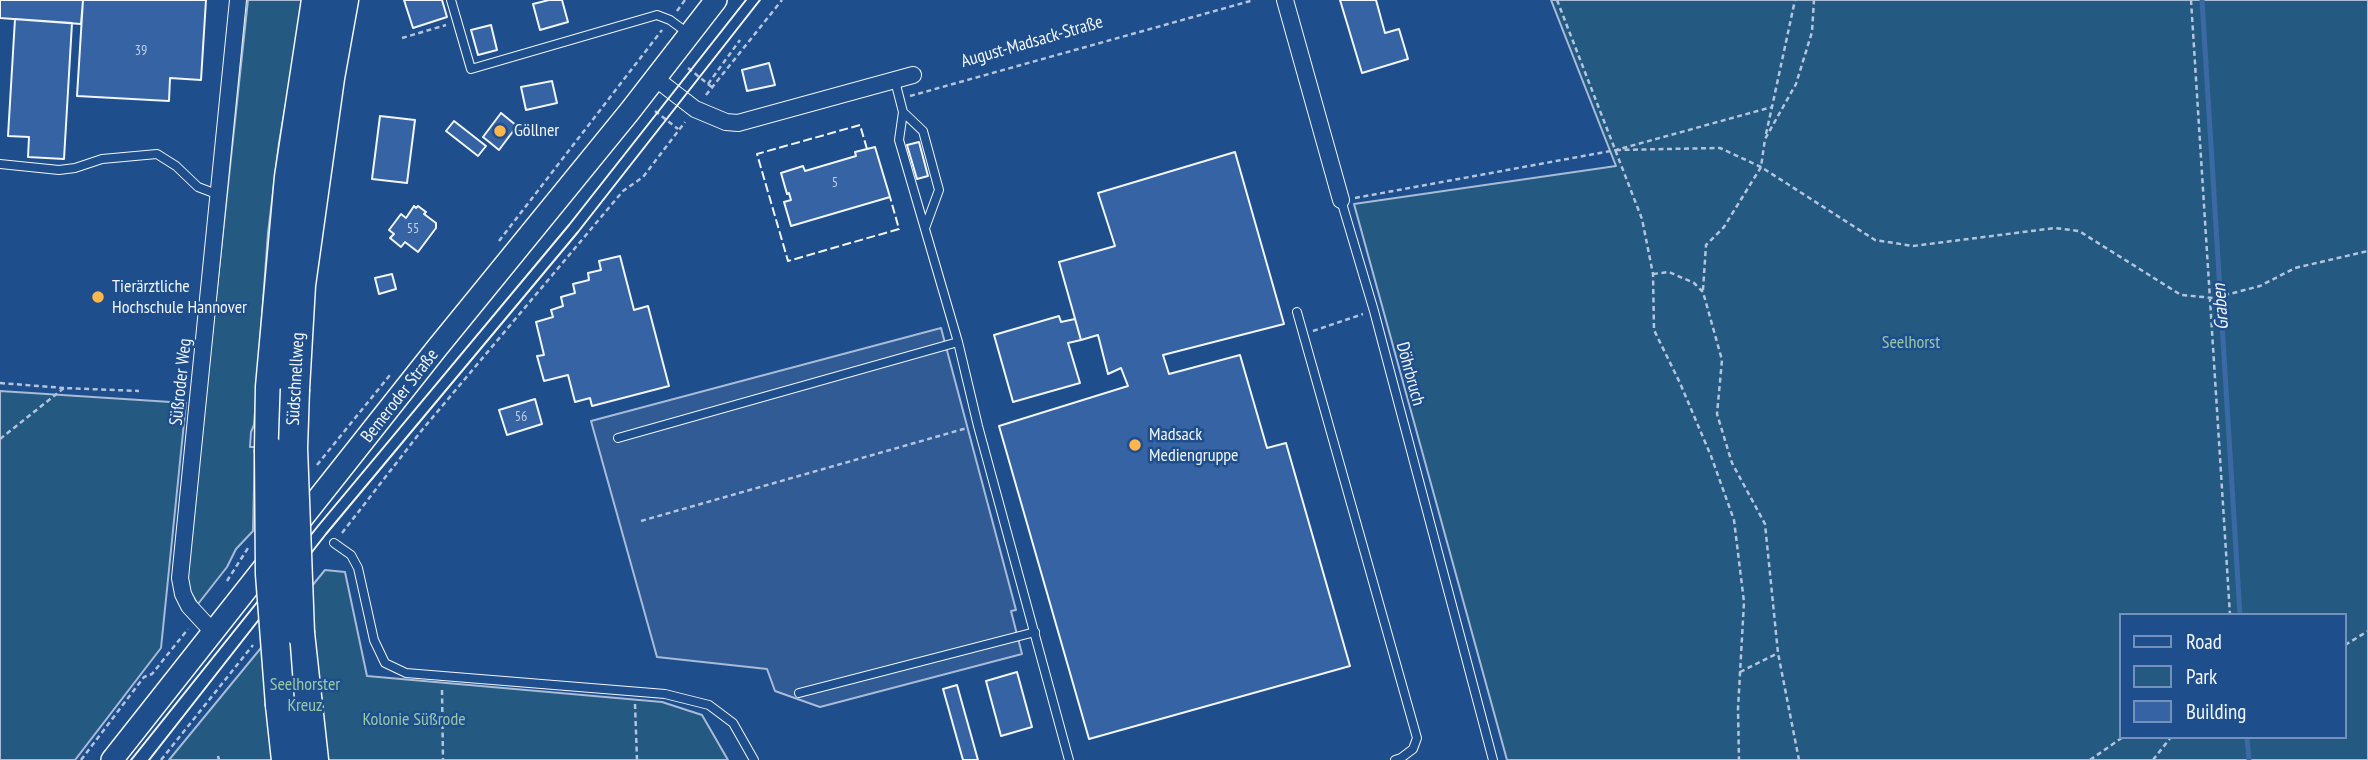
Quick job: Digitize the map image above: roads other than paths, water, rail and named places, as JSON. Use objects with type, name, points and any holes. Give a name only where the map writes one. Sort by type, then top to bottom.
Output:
[{"type":"highway","name":"Südschnellweg","points":[[285,760],[271,586],[270,387],[289,177],[316,0]]},
{"type":"highway","name":"Südschnellweg","points":[[314,760],[300,633],[293,448],[295,389],[301,285],[330,78],[344,0]]},
{"type":"main road","name":"Bemeroder Straße","points":[[112,760],[716,0]]},
{"type":"street","name":"Süßroder Weg","points":[[213,632],[189,606],[180,578],[238,0]]},
{"type":"street","name":"Döhrbruch","points":[[1285,0],[1341,200]]},
{"type":"street","points":[[655,78],[695,109],[726,122],[738,123],[914,75]]},
{"type":"lane","points":[[451,0],[471,69],[657,15],[670,20],[689,34]]},
{"type":"lane","points":[[895,81],[903,112],[899,140],[958,342],[978,426],[1069,760]]},
{"type":"lane","points":[[903,112],[923,131],[939,190],[925,228]]},
{"type":"lane","points":[[0,164],[58,170],[75,168],[102,159],[157,154],[176,166],[198,187],[219,195]]},
{"type":"lane","name":"Döhrbruch","points":[[1341,200],[1374,312],[1493,760]]},
{"type":"lane","points":[[1297,312],[1417,738],[1413,749],[1395,760]]},
{"type":"lane","points":[[618,438],[958,342]]},
{"type":"lane","points":[[334,543],[351,555],[358,568],[373,639],[385,663],[406,673],[665,694],[709,705],[733,723],[754,760]]},
{"type":"lane","points":[[799,693],[1035,632]]},
{"type":"waterway","name":"Graben","points":[[2202,0],[2240,613]]},
{"type":"waterway","name":"Graben","points":[[2247,739],[2249,760]]},
{"type":"tram line","points":[[131,760],[318,526],[569,225],[746,0]]},
{"type":"tram line","points":[[149,760],[326,534],[578,232],[760,0]]},
{"type":"place","name":"Göllner","points":[[500,131]]},
{"type":"place","name":"Tierärztliche Hochschule Hannover","points":[[98,297]]},
{"type":"place","name":"Madsack Mediengruppe","points":[[1135,445]]},
{"type":"park label","name":"Seelhorst","points":[[1911,343]]},
{"type":"park label","name":"Seelhorster Kreuz","points":[[305,695]]},
{"type":"park label","name":"Kolonie Süßrode","points":[[414,720]]}]
